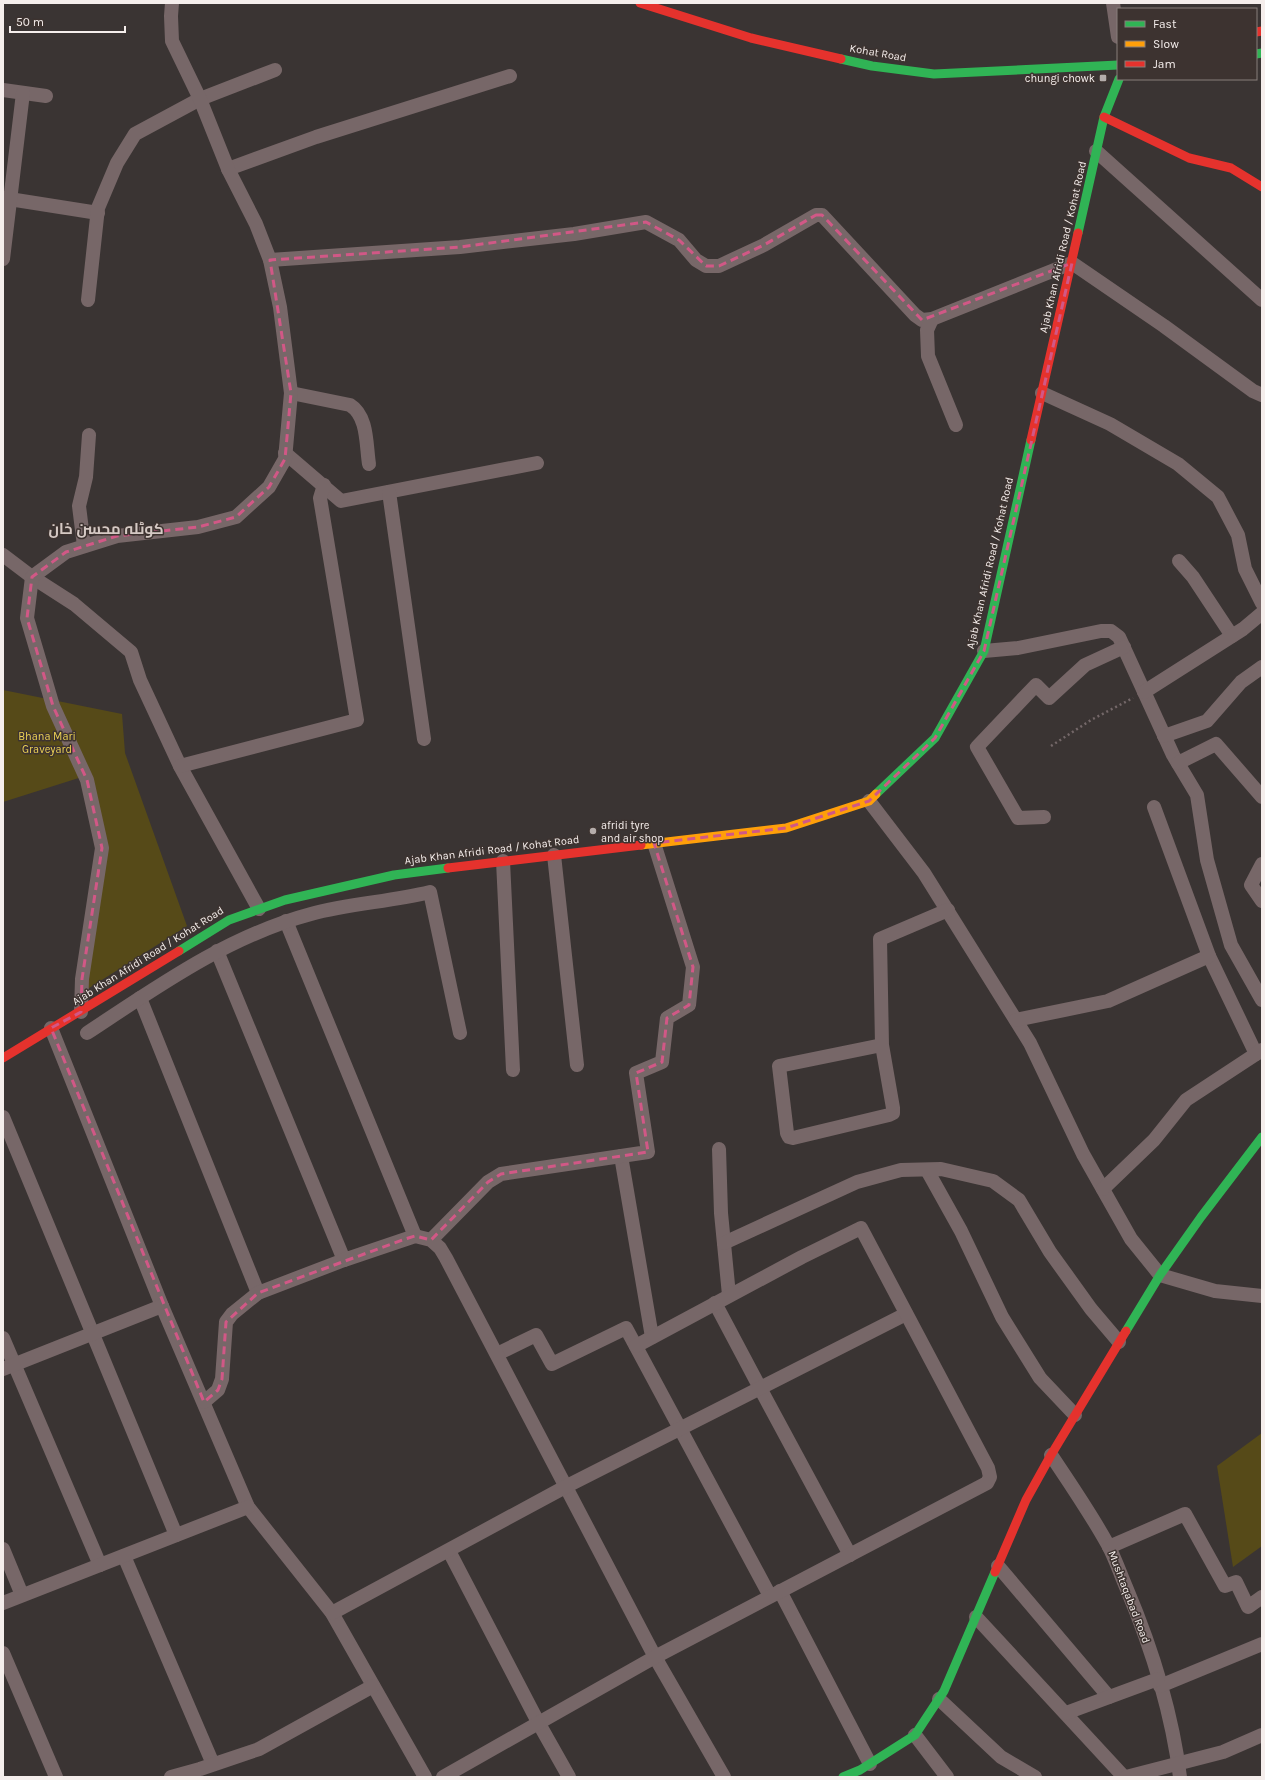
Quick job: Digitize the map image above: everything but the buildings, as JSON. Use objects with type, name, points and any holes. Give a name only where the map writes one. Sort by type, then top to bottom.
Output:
[{"type":"main road","name":"Kohat Road","points":[[640,3],[751,38],[872,66],[934,74],[1117,65]]},
{"type":"main road","name":"Ajab Khan Afridi Road / Kohat Road","points":[[3,1058],[51,1028],[81,1012],[228,920],[285,900],[394,875],[786,828],[869,801],[935,738],[984,651],[1104,117],[1119,80]]},
{"type":"main road","points":[[1104,117],[1189,158],[1231,168],[1262,186]]},
{"type":"main road","points":[[844,1777],[870,1764],[915,1735],[939,1699],[944,1691],[1026,1500],[1051,1455],[1160,1275],[1201,1216],[1262,1137]]},
{"type":"street","points":[[81,1012],[82,979],[102,848],[87,780],[53,706],[26,618],[32,577],[66,552],[117,536],[198,527],[236,517],[269,487],[285,458],[290,393],[280,307],[270,260],[256,224],[228,169],[200,99],[172,41],[172,3]]},
{"type":"street","points":[[1113,3],[1117,30]]},
{"type":"street","points":[[88,300],[98,213],[117,163],[135,134],[200,99],[275,70]]},
{"type":"street","points":[[228,169],[316,137],[510,76]]},
{"type":"street","points":[[3,90],[46,96]]},
{"type":"street","points":[[3,259],[7,199],[23,93]]},
{"type":"street","points":[[1096,151],[1262,300]]},
{"type":"street","points":[[7,199],[98,213]]},
{"type":"street","points":[[270,260],[460,247],[574,234],[646,222],[679,240],[696,260],[706,266],[719,266],[764,245],[816,215],[822,216],[915,315],[922,320],[932,319],[1072,263],[1164,326],[1253,391],[1262,395]]},
{"type":"street","points":[[932,319],[927,330],[928,356],[956,425]]},
{"type":"street","points":[[290,393],[350,405],[355,408],[363,421],[369,464]]},
{"type":"street","points":[[1042,393],[1110,424],[1178,464],[1218,497],[1238,535],[1245,569],[1262,603]]},
{"type":"street","points":[[84,546],[79,506],[86,477],[89,434]]},
{"type":"street","points":[[285,453],[324,485],[341,502],[537,463]]},
{"type":"street","points":[[180,766],[357,720],[320,498],[324,485]]},
{"type":"street","points":[[389,492],[424,739]]},
{"type":"street","points":[[3,555],[32,577],[74,604],[131,652],[140,680],[180,766],[259,909]]},
{"type":"street","points":[[1179,561],[1193,578],[1232,636]]},
{"type":"street","points":[[1144,692],[1232,636],[1262,613]]},
{"type":"street","points":[[984,651],[1018,648],[1101,631],[1111,630],[1119,637],[1164,736],[1197,795],[1206,860],[1231,945],[1262,1000]]},
{"type":"street","points":[[1044,818],[1018,818],[977,747],[1036,685],[1049,698],[1085,664],[1124,648]]},
{"type":"street","points":[[1164,736],[1208,721],[1241,682],[1262,667]]},
{"type":"street","points":[[1178,763],[1216,744],[1262,797]]},
{"type":"street","points":[[869,801],[924,873],[1030,1043],[1083,1154],[1131,1239],[1160,1275],[1215,1291],[1262,1296]]},
{"type":"street","points":[[1103,1189],[1154,1140],[1186,1100],[1259,1052],[1209,956],[1154,808]]},
{"type":"street","points":[[431,1240],[488,1182],[501,1174],[648,1152],[636,1073],[662,1062],[668,1018],[689,1005],[693,967],[654,843]]},
{"type":"street","points":[[554,855],[577,1065]]},
{"type":"street","points":[[503,861],[513,1070]]},
{"type":"street","points":[[1262,864],[1251,885],[1262,901]]},
{"type":"street","points":[[87,1033],[217,950],[286,921],[347,905],[406,898],[430,892],[460,1033]]},
{"type":"street","points":[[882,1045],[778,1066],[787,1133],[789,1137],[793,1138],[893,1113],[894,1108],[882,1045],[880,939],[948,910]]},
{"type":"street","points":[[286,921],[416,1236]]},
{"type":"street","points":[[217,950],[344,1260]]},
{"type":"street","points":[[1016,1020],[1108,1001],[1209,956]]},
{"type":"street","points":[[140,998],[258,1293]]},
{"type":"street","points":[[51,1028],[162,1306],[248,1507],[332,1613],[425,1777]]},
{"type":"street","points":[[3,1118],[176,1535]]},
{"type":"street","points":[[719,1149],[721,1213],[730,1295]]},
{"type":"street","points":[[621,1156],[652,1337]]},
{"type":"street","points":[[724,1243],[857,1182],[901,1170],[941,1169],[993,1181],[1019,1200],[1050,1252],[1086,1303],[1119,1342]]},
{"type":"street","points":[[927,1170],[961,1231],[1002,1317],[1040,1378],[1075,1415]]},
{"type":"street","points":[[443,1777],[654,1657],[987,1483],[990,1477],[988,1468],[861,1228],[730,1295],[636,1346]]},
{"type":"street","points":[[204,1402],[218,1390],[222,1379],[226,1322],[232,1314],[258,1293],[344,1260],[416,1236],[431,1240],[440,1248],[446,1258],[567,1486],[654,1657],[724,1777]]},
{"type":"street","points":[[715,1303],[850,1554]]},
{"type":"street","points":[[9,1367],[162,1306]]},
{"type":"street","points":[[332,1613],[567,1486],[906,1314]]},
{"type":"street","points":[[497,1354],[536,1335],[552,1364],[626,1328],[870,1764]]},
{"type":"street","points":[[3,1338],[9,1367],[100,1565]]},
{"type":"street","name":"Mushtaqabad Road","points":[[1051,1455],[1087,1508],[1109,1547],[1141,1622],[1159,1683],[1180,1777]]},
{"type":"street","points":[[3,1603],[248,1507]]},
{"type":"street","points":[[1109,1547],[1185,1514],[1225,1586],[1236,1582],[1248,1607],[1262,1597]]},
{"type":"street","points":[[3,1550],[22,1595]]},
{"type":"street","points":[[449,1551],[538,1722],[569,1777]]},
{"type":"street","points":[[124,1556],[213,1764]]},
{"type":"street","points":[[998,1566],[1109,1696]]},
{"type":"street","points":[[976,1617],[1125,1777],[1223,1752],[1262,1735]]},
{"type":"street","points":[[1066,1713],[1109,1696],[1159,1683],[1262,1644]]},
{"type":"street","points":[[3,1653],[56,1777]]},
{"type":"street","points":[[171,1777],[258,1749],[373,1686]]},
{"type":"street","points":[[939,1699],[1001,1757],[1035,1777]]},
{"type":"street","points":[[915,1735],[947,1777]]},
{"type":"path","points":[[1051,746],[1091,720],[1144,692]]},
{"type":"highlighted area","points":[[816,215],[822,215],[922,320],[1072,263],[984,651],[935,738],[869,801],[786,828],[654,843],[693,967],[689,1005],[667,1018],[662,1062],[636,1073],[648,1152],[501,1174],[488,1182],[431,1240],[415,1236],[405,1239],[258,1293],[226,1322],[222,1379],[218,1390],[204,1402],[51,1028],[81,1012],[82,979],[102,848],[87,780],[53,706],[27,618],[32,577],[66,552],[117,536],[198,527],[236,517],[269,487],[285,459],[291,393],[270,260],[460,247],[646,222],[679,240],[706,266],[719,266],[764,245]]},
{"type":"green space","name":"Bhana Mari Graveyard","points":[[3,690],[122,714],[125,753],[187,926],[75,997],[102,848],[85,776],[3,802]]},
{"type":"green space","points":[[1262,1433],[1262,1546],[1233,1567],[1217,1466]]},
{"type":"traffic: fast","points":[[1257,54],[1262,53]]},
{"type":"traffic: fast","points":[[841,59],[872,66],[934,74],[1117,65]]},
{"type":"traffic: fast","points":[[1078,233],[1104,117],[1119,80]]},
{"type":"traffic: fast","points":[[876,794],[935,738],[984,651],[1031,440]]},
{"type":"traffic: fast","points":[[179,951],[229,920],[285,900],[394,875],[448,868]]},
{"type":"traffic: fast","points":[[1126,1331],[1160,1275],[1201,1217],[1262,1137]]},
{"type":"traffic: fast","points":[[843,1777],[860,1770],[915,1735],[944,1691],[995,1572]]},
{"type":"traffic: slow","points":[[641,845],[786,828],[869,801],[876,794]]},
{"type":"traffic: jam","points":[[640,3],[751,38],[841,59]]},
{"type":"traffic: jam","points":[[1257,32],[1262,31]]},
{"type":"traffic: jam","points":[[1104,117],[1189,158],[1231,168],[1262,187]]},
{"type":"traffic: jam","points":[[1031,440],[1078,233]]},
{"type":"traffic: jam","points":[[448,868],[641,845]]},
{"type":"traffic: jam","points":[[3,1058],[179,951]]},
{"type":"traffic: jam","points":[[995,1572],[1026,1500],[1051,1455],[1126,1331]]},
{"type":"place","name":"chungi chowk","points":[[1103,78]]},
{"type":"place","name":"afridi tyre and air shop","points":[[593,831]]},
{"type":"district","name":"کوٹلہ محسن خان","points":[[106,529]]}]
